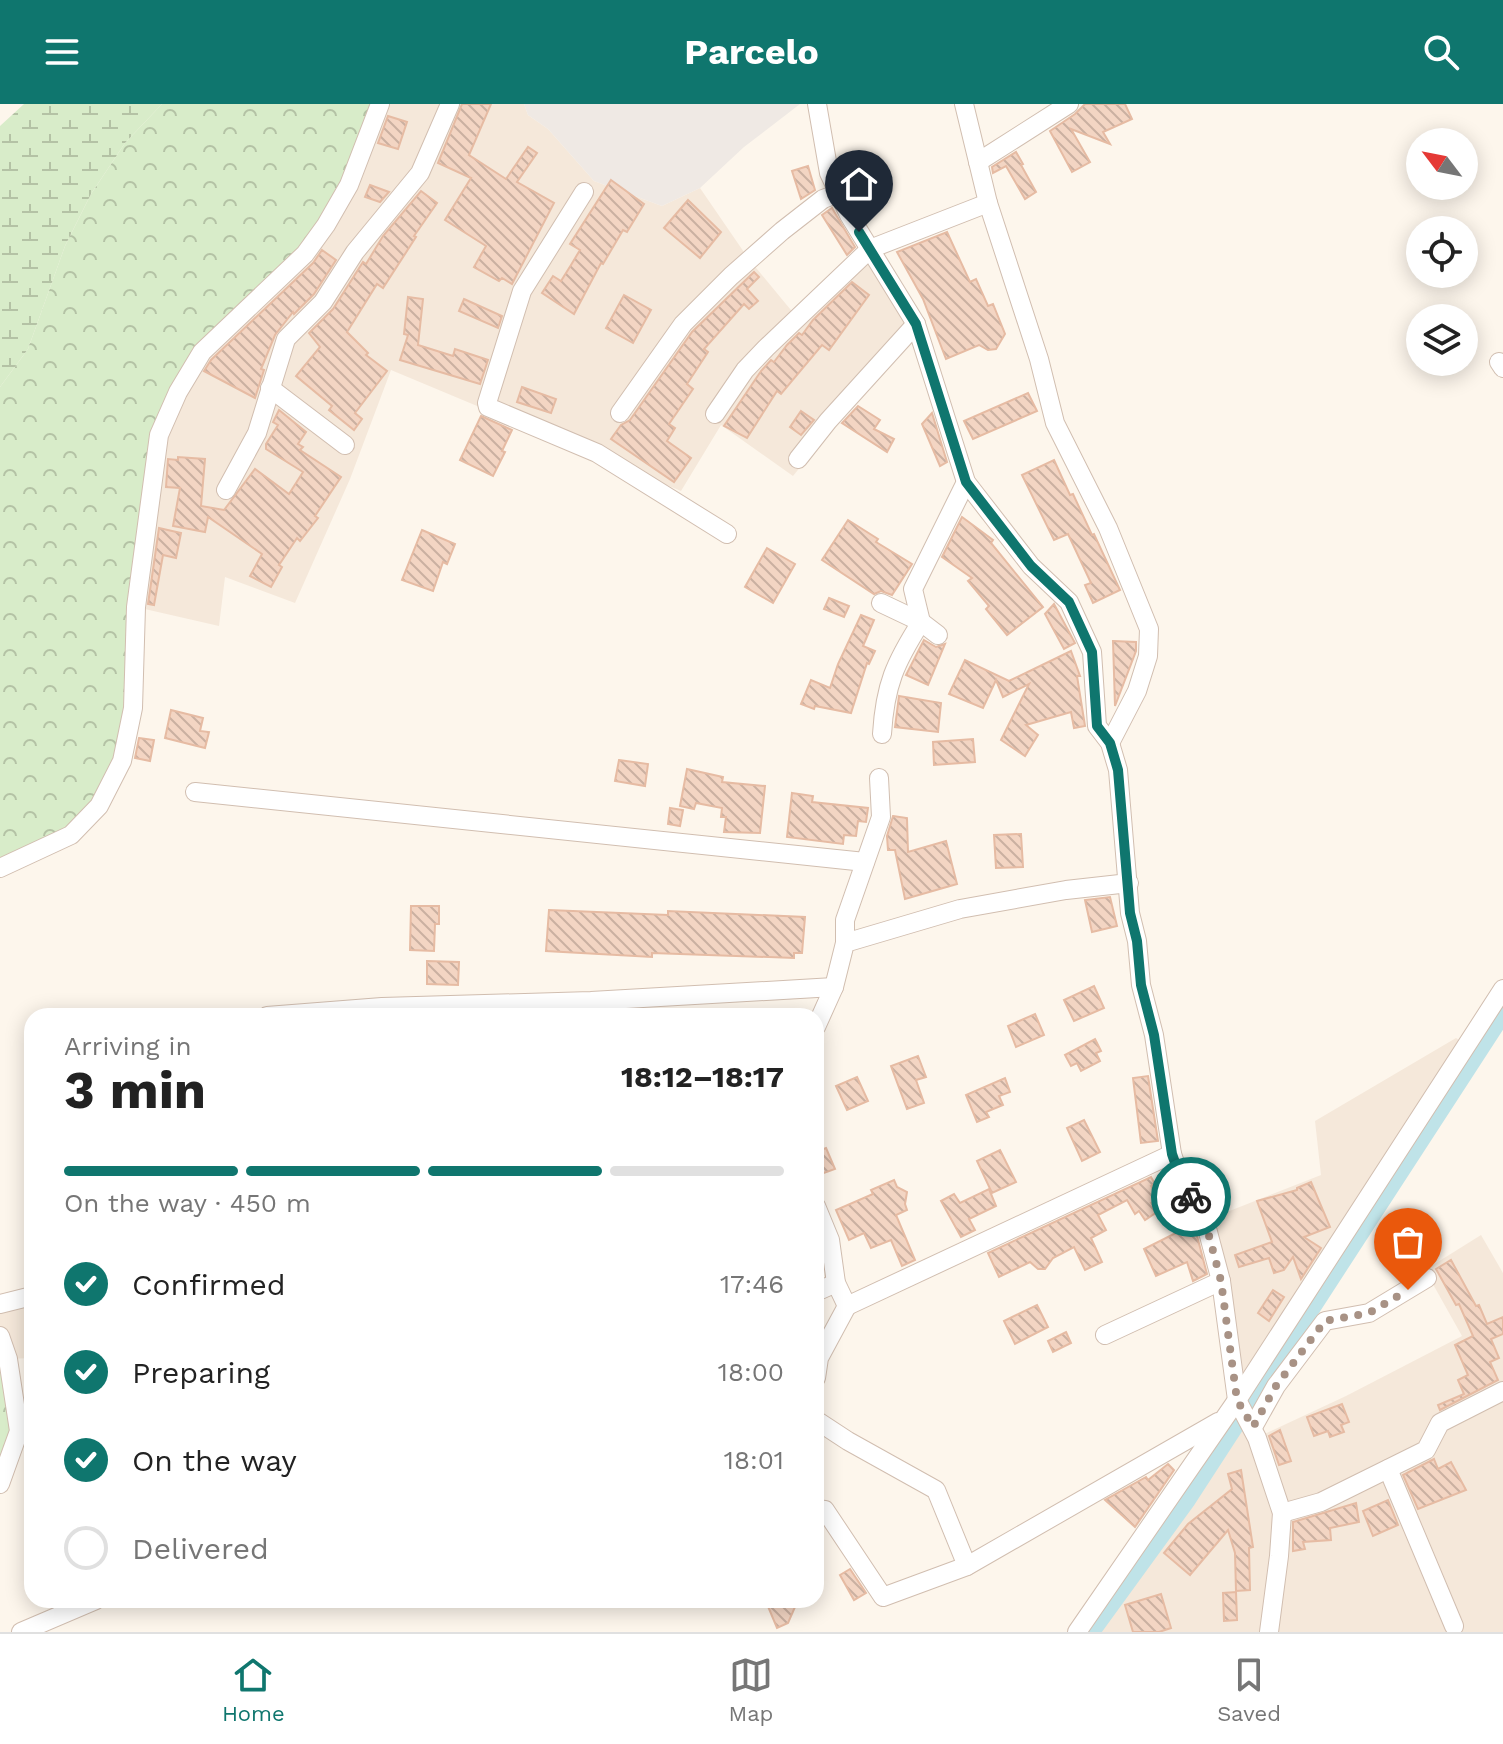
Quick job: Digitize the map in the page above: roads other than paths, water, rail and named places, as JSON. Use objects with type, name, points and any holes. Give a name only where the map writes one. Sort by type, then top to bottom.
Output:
[{"type":"street","points":[[0,868],[71,835],[99,806],[122,761],[133,708],[136,607],[159,435],[178,392],[202,352],[305,254],[326,225],[349,185],[380,104]]},
{"type":"street","points":[[226,490],[257,433],[286,339],[323,302],[355,252],[420,173],[450,104]]},
{"type":"street","points":[[817,104],[829,173],[870,249],[916,324],[966,482],[1031,566],[1069,602],[1092,652],[1097,726],[1110,743],[1118,770],[1130,913],[1137,941],[1141,985],[1154,1035],[1172,1154],[1182,1183],[1208,1232],[1221,1281],[1245,1413],[1282,1513],[1269,1632]]},
{"type":"street","points":[[964,104],[988,203],[1039,359],[1058,432],[1108,528],[1149,629],[1148,656],[1137,691],[1110,743]]},
{"type":"street","points":[[978,162],[1069,104]]},
{"type":"street","points":[[584,192],[522,291],[488,407],[597,453],[727,534]]},
{"type":"street","points":[[620,413],[683,324],[782,231],[823,199],[839,193]]},
{"type":"street","points":[[715,414],[745,370],[870,249],[988,203]]},
{"type":"street","points":[[798,459],[828,421],[916,324]]},
{"type":"street","points":[[270,388],[345,445]]},
{"type":"street","points":[[882,734],[884,700],[896,662],[921,622],[913,589],[966,482]]},
{"type":"street","points":[[881,603],[921,622],[938,635]]},
{"type":"street","points":[[824,1009],[834,987],[845,943],[845,920],[881,817],[879,778]]},
{"type":"street","points":[[195,792],[865,862]]},
{"type":"street","points":[[845,943],[960,909],[1066,890],[1129,883]]},
{"type":"street","points":[[369,1008],[591,1001],[834,987]]},
{"type":"street","points":[[1245,1413],[1503,989]]},
{"type":"street","points":[[824,1349],[847,1306],[1172,1154]]},
{"type":"street","points":[[824,1225],[830,1240],[836,1283],[847,1306]]},
{"type":"street","points":[[824,1510],[883,1597],[967,1566],[1224,1419],[1245,1413],[1276,1386],[1325,1321],[1369,1313],[1427,1278]]},
{"type":"street","points":[[1105,1335],[1221,1281]]},
{"type":"street","points":[[824,1288],[836,1283]]},
{"type":"street","points":[[0,1304],[24,1298]]},
{"type":"street","points":[[0,1336],[8,1359],[19,1431],[0,1484]]},
{"type":"street","points":[[1282,1513],[1321,1502],[1426,1450],[1440,1423],[1503,1391]]},
{"type":"street","points":[[1077,1632],[1224,1419]]},
{"type":"street","points":[[824,1425],[936,1490],[967,1566]]},
{"type":"street","points":[[1388,1469],[1454,1626]]},
{"type":"street","points":[[21,1632],[77,1608]]},
{"type":"waterway","points":[[1092,1632],[1188,1500],[1503,1015]]}]
